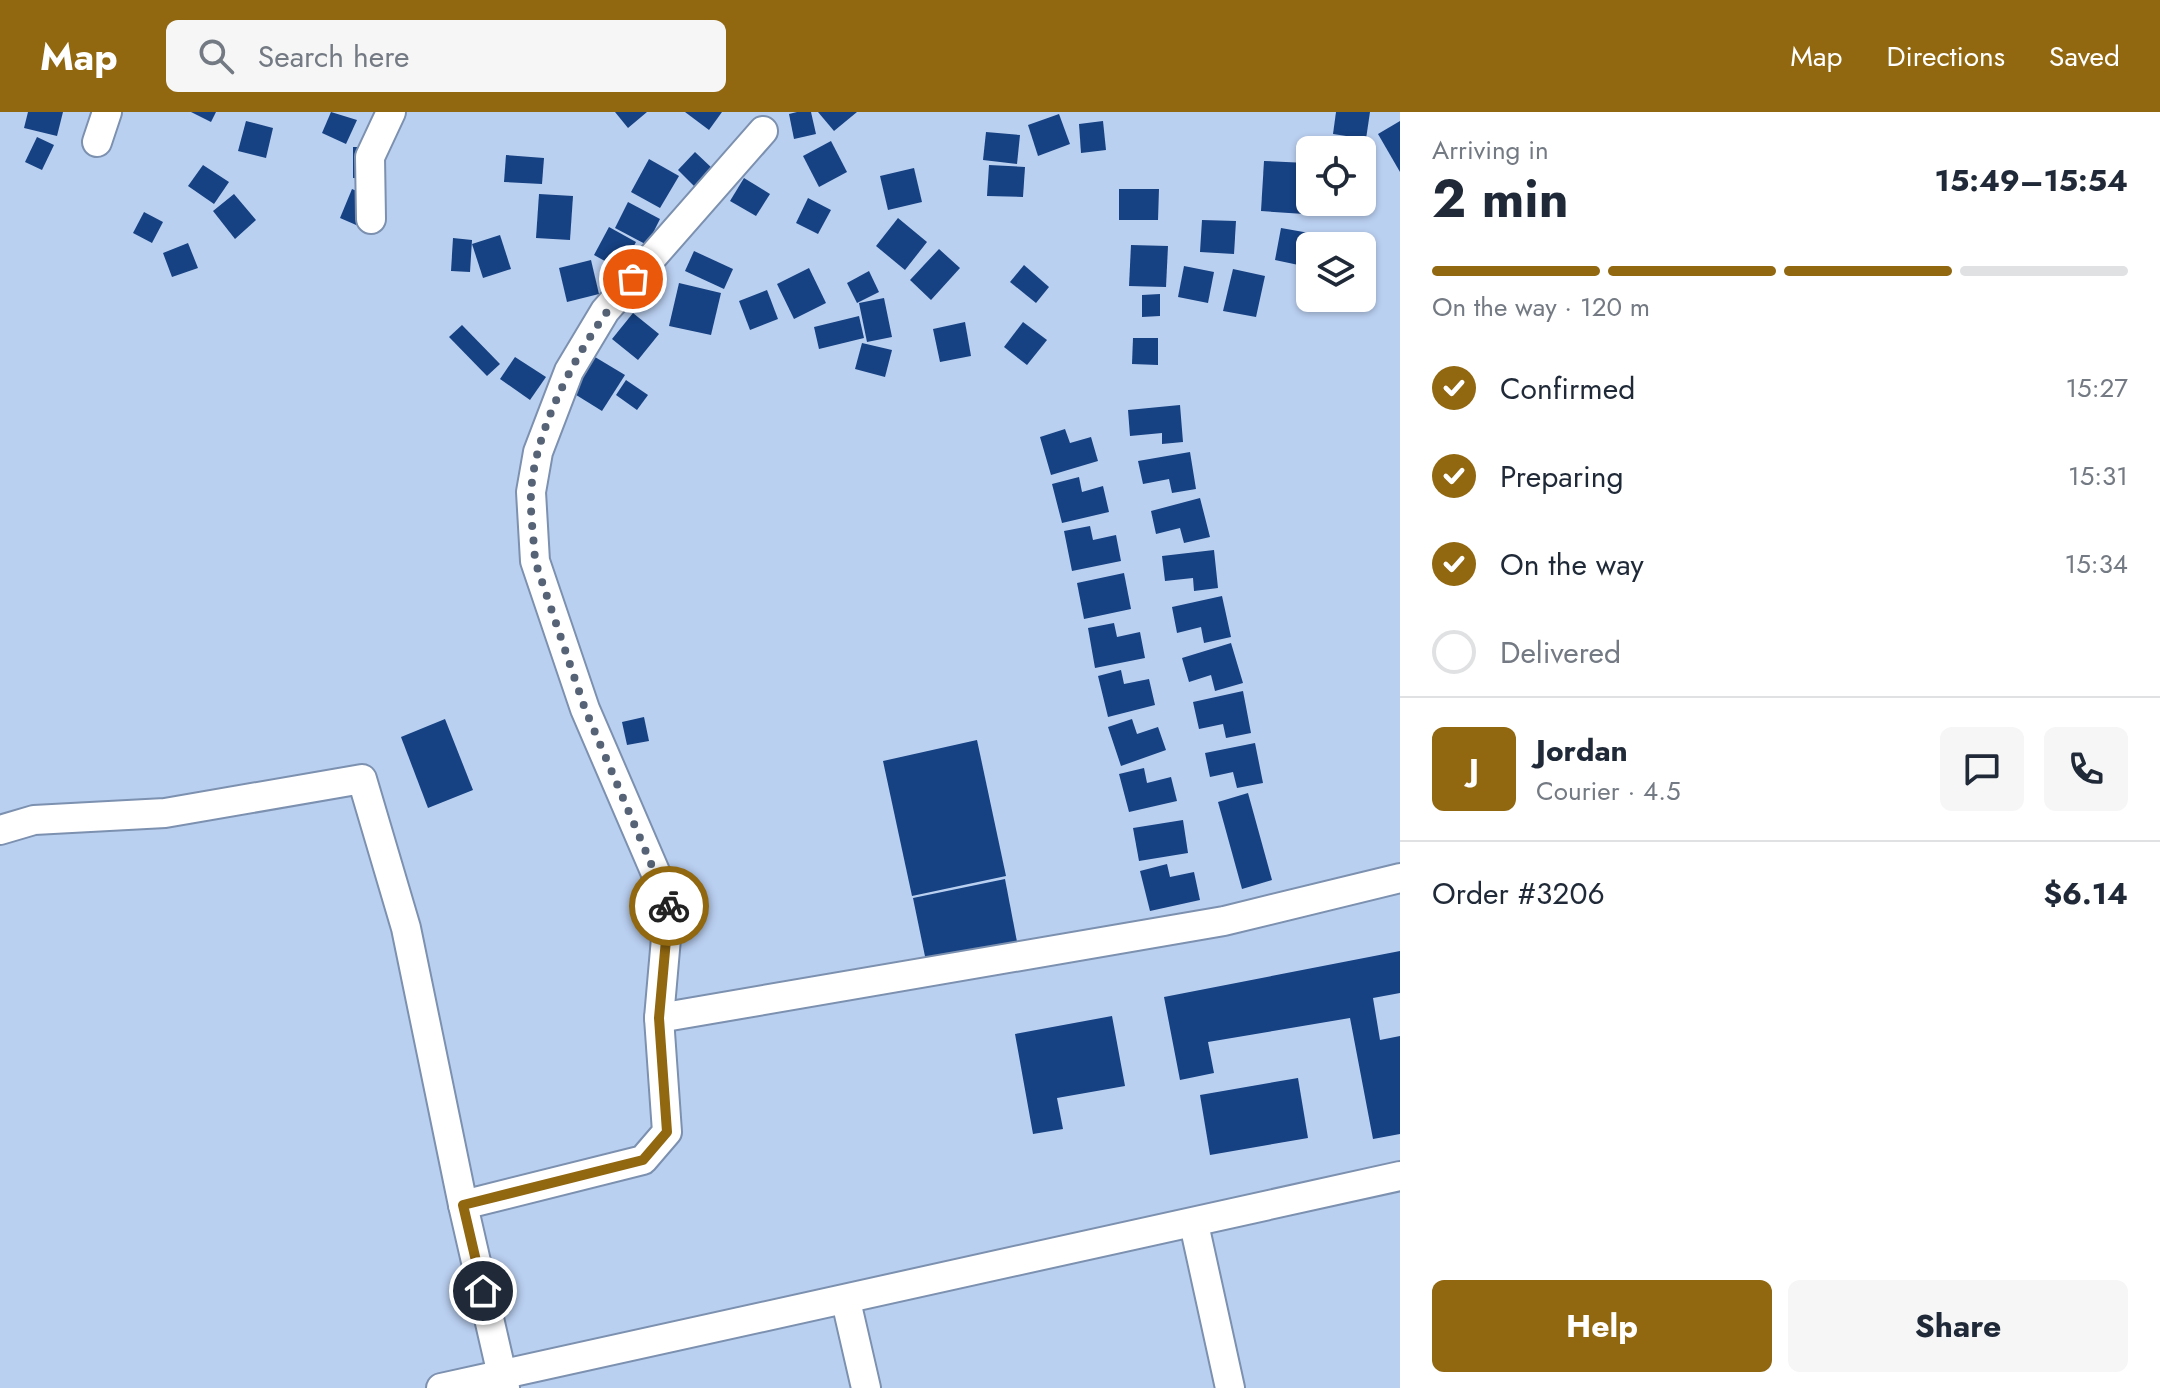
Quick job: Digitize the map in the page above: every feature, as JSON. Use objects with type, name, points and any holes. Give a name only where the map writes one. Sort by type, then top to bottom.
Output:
[{"type":"street","points":[[97,142],[107,112]]},
{"type":"street","points":[[371,219],[370,157],[391,112]]},
{"type":"street","points":[[463,1205],[643,1160],[667,1132],[659,1018],[669,904],[585,709],[535,561],[531,492],[538,452],[569,371],[605,311],[763,131]]},
{"type":"street","points":[[0,830],[34,820],[165,813],[362,779],[406,928],[463,1205],[504,1382]]},
{"type":"street","points":[[659,1018],[1224,921],[1400,878]]},
{"type":"street","points":[[441,1388],[504,1382],[1400,1176]]},
{"type":"street","points":[[1194,1224],[1230,1388]]},
{"type":"street","points":[[846,1301],[866,1388]]},
{"type":"building","points":[[28,112],[63,112],[57,136],[24,128]]},
{"type":"building","points":[[191,112],[216,112],[211,122]]},
{"type":"building","points":[[331,112],[357,120],[346,144],[322,133]]},
{"type":"building","points":[[615,112],[647,112],[628,128]]},
{"type":"building","points":[[685,112],[722,112],[709,130]]},
{"type":"building","points":[[811,112],[816,134],[794,139],[789,114]]},
{"type":"building","points":[[818,112],[857,112],[834,131]]},
{"type":"building","points":[[1336,112],[1370,112],[1366,136],[1333,134]]},
{"type":"building","points":[[1059,114],[1070,144],[1038,156],[1028,125]]},
{"type":"building","points":[[246,121],[273,128],[266,158],[238,151]]},
{"type":"building","points":[[1103,121],[1106,150],[1081,153],[1079,124]]},
{"type":"building","points":[[1400,121],[1400,172],[1378,134]]},
{"type":"building","points":[[986,132],[1020,135],[1017,164],[983,160]]},
{"type":"building","points":[[37,137],[54,145],[42,170],[25,162]]},
{"type":"building","points":[[831,141],[847,172],[819,187],[803,156]]},
{"type":"building","points":[[353,147],[374,147],[373,179],[353,178]]},
{"type":"building","points":[[695,152],[713,169],[695,187],[678,170]]},
{"type":"building","points":[[506,155],[544,158],[542,184],[504,182]]},
{"type":"building","points":[[649,159],[679,176],[660,208],[631,192]]},
{"type":"building","points":[[1264,161],[1296,162],[1296,213],[1261,211]]},
{"type":"building","points":[[203,165],[229,182],[214,204],[188,186]]},
{"type":"building","points":[[989,165],[1025,167],[1023,197],[987,196]]},
{"type":"building","points":[[914,168],[922,202],[888,210],[880,176]]},
{"type":"building","points":[[744,178],[770,194],[756,216],[730,201]]},
{"type":"building","points":[[352,189],[382,202],[370,231],[340,218]]},
{"type":"building","points":[[1119,189],[1159,189],[1158,220],[1119,220]]},
{"type":"building","points":[[234,194],[256,220],[235,239],[213,211]]},
{"type":"building","points":[[539,194],[573,196],[570,240],[536,238]]},
{"type":"building","points":[[808,198],[831,210],[818,234],[796,223]]},
{"type":"building","points":[[628,202],[660,219],[647,245],[615,228]]},
{"type":"building","points":[[144,212],[163,222],[152,243],[133,233]]},
{"type":"building","points":[[898,218],[927,242],[905,270],[876,246]]},
{"type":"building","points":[[1202,220],[1236,221],[1234,254],[1200,252]]},
{"type":"building","points":[[609,227],[636,242],[621,270],[594,255]]},
{"type":"building","points":[[1281,228],[1304,232],[1296,232],[1296,264],[1275,260]]},
{"type":"building","points":[[500,235],[511,269],[483,278],[472,244]]},
{"type":"building","points":[[453,238],[472,240],[470,272],[451,271]]},
{"type":"building","points":[[188,243],[198,268],[172,277],[163,253]]},
{"type":"building","points":[[1131,245],[1168,246],[1166,287],[1129,286]]},
{"type":"building","points":[[939,249],[960,268],[931,300],[910,280]]},
{"type":"building","points":[[694,251],[733,269],[724,289],[685,271]]},
{"type":"building","points":[[591,260],[599,294],[567,302],[559,268]]},
{"type":"building","points":[[1024,265],[1049,287],[1036,303],[1010,282]]},
{"type":"building","points":[[1184,266],[1214,272],[1208,303],[1178,297]]},
{"type":"building","points":[[809,268],[826,303],[794,319],[777,284]]},
{"type":"building","points":[[1233,269],[1265,276],[1256,317],[1223,311]]},
{"type":"building","points":[[869,271],[879,292],[857,303],[847,283]]},
{"type":"building","points":[[679,283],[721,293],[711,335],[669,326]]},
{"type":"building","points":[[767,290],[778,319],[750,330],[739,301]]},
{"type":"building","points":[[1160,294],[1160,316],[1142,317],[1142,295]]},
{"type":"building","points":[[884,298],[892,337],[867,342],[859,303]]},
{"type":"building","points":[[633,313],[659,334],[638,360],[612,339]]},
{"type":"building","points":[[859,316],[864,338],[819,349],[814,327]]},
{"type":"building","points":[[965,322],[971,356],[940,362],[933,329]]},
{"type":"building","points":[[1023,322],[1047,340],[1027,365],[1004,347]]},
{"type":"building","points":[[462,325],[500,364],[487,376],[449,337]]},
{"type":"building","points":[[1133,338],[1158,338],[1158,365],[1132,364]]},
{"type":"building","points":[[862,343],[892,350],[885,377],[855,369]]},
{"type":"building","points":[[515,357],[546,377],[530,400],[500,379]]},
{"type":"building","points":[[595,357],[625,375],[602,411],[573,393]]},
{"type":"building","points":[[626,380],[648,395],[637,410],[616,395]]},
{"type":"building","points":[[1180,405],[1183,442],[1162,444],[1162,433],[1130,436],[1128,410]]},
{"type":"building","points":[[1065,429],[1070,443],[1091,437],[1098,461],[1051,475],[1040,437]]},
{"type":"building","points":[[1190,452],[1196,489],[1172,493],[1169,479],[1143,484],[1138,461]]},
{"type":"building","points":[[1079,477],[1082,492],[1103,486],[1109,512],[1062,523],[1052,484]]},
{"type":"building","points":[[1200,498],[1210,537],[1184,543],[1180,528],[1156,534],[1151,511]]},
{"type":"building","points":[[1090,526],[1093,540],[1116,535],[1121,561],[1072,571],[1064,531]]},
{"type":"building","points":[[1214,550],[1218,588],[1194,591],[1193,578],[1165,581],[1162,556]]},
{"type":"building","points":[[1124,573],[1131,609],[1084,619],[1077,583]]},
{"type":"building","points":[[1222,596],[1231,637],[1204,643],[1201,627],[1177,633],[1172,607]]},
{"type":"building","points":[[1114,623],[1117,637],[1140,632],[1145,658],[1095,668],[1088,628]]},
{"type":"building","points":[[1231,643],[1243,683],[1215,691],[1211,675],[1189,682],[1182,658]]},
{"type":"building","points":[[1121,670],[1124,684],[1149,679],[1155,705],[1108,717],[1098,676]]},
{"type":"building","points":[[1243,691],[1251,733],[1226,738],[1223,724],[1199,729],[1193,702]]},
{"type":"building","points":[[644,717],[649,741],[627,745],[622,722]]},
{"type":"building","points":[[445,719],[473,790],[428,808],[401,737]]},
{"type":"building","points":[[1132,719],[1137,734],[1158,727],[1166,750],[1121,766],[1108,727]]},
{"type":"building","points":[[977,740],[1006,876],[912,896],[883,761]]},
{"type":"building","points":[[1255,743],[1263,783],[1237,788],[1233,772],[1210,777],[1205,753]]},
{"type":"building","points":[[1144,768],[1147,783],[1171,777],[1177,801],[1129,812],[1119,774]]},
{"type":"building","points":[[1248,793],[1272,880],[1242,889],[1218,802]]},
{"type":"building","points":[[1183,820],[1188,853],[1139,861],[1133,828]]},
{"type":"building","points":[[1167,864],[1170,877],[1194,872],[1200,900],[1150,911],[1140,871]]},
{"type":"building","points":[[1005,879],[1018,947],[927,966],[913,898]]},
{"type":"building","points":[[1400,951],[1400,993],[1373,998],[1380,1040],[1400,1036],[1400,1134],[1373,1139],[1350,1018],[1208,1042],[1214,1073],[1180,1080],[1164,997]]},
{"type":"building","points":[[1112,1016],[1125,1086],[1057,1098],[1063,1129],[1033,1134],[1015,1034]]},
{"type":"building","points":[[1298,1078],[1308,1138],[1210,1155],[1200,1095]]},
{"type":"way so far","points":[[633,279],[605,311],[569,371],[538,452],[531,492],[535,561],[585,709],[669,906]]},
{"type":"route","points":[[483,1291],[463,1205],[643,1160],[667,1132],[659,1018],[669,906]]}]
